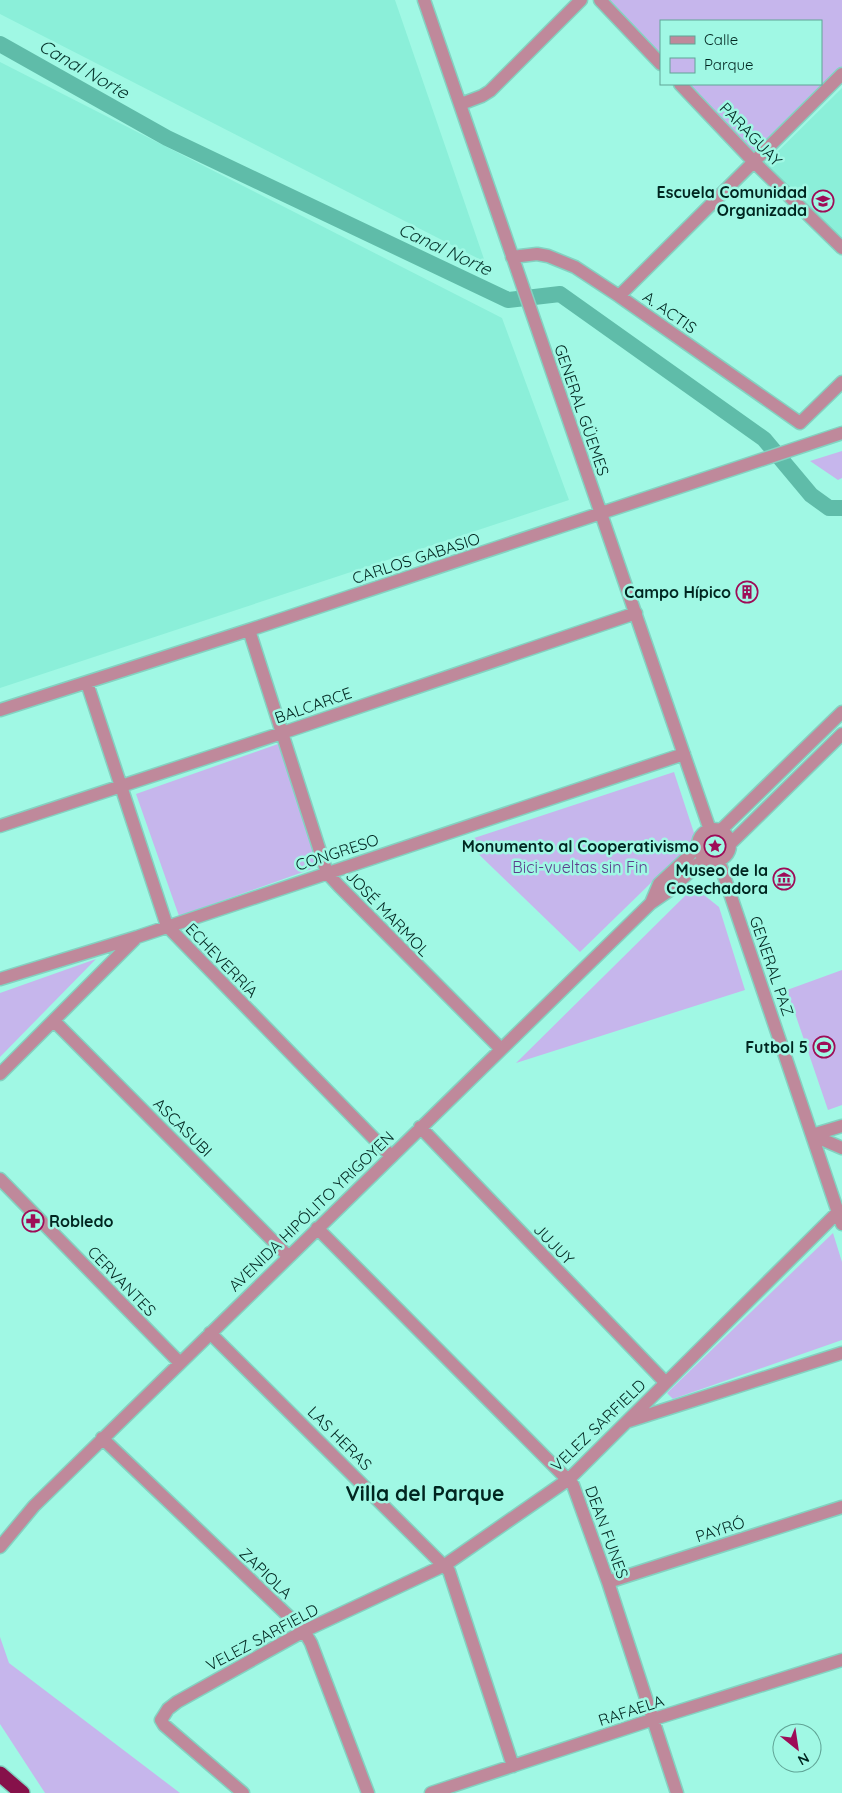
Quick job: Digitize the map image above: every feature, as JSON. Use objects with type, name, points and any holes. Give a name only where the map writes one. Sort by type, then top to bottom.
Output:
[{"type":"highway","points":[[0,1774],[22,1793]]},
{"type":"street","name":"GENERAL GÜEMES","points":[[424,0],[684,754],[716,830]]},
{"type":"street","points":[[461,104],[490,91],[581,0]]},
{"type":"street","points":[[600,0],[660,63]]},
{"type":"street","points":[[619,296],[842,74]]},
{"type":"street","name":"PARAGUAY","points":[[681,85],[754,162],[842,248]]},
{"type":"street","name":"A. ACTIS","points":[[512,256],[538,254],[548,256],[575,268],[619,296],[800,423]]},
{"type":"street","points":[[804,445],[800,423],[842,382]]},
{"type":"street","name":"CARLOS GABASIO","points":[[0,710],[249,630],[842,433]]},
{"type":"street","name":"BALCARCE","points":[[0,826],[636,613]]},
{"type":"street","name":"JOSÉ MARMOL","points":[[249,630],[327,873],[501,1049]]},
{"type":"street","name":"ECHEVERRÍA","points":[[87,683],[167,926],[391,1156]]},
{"type":"street","name":"AVENIDA HIPÓLITO YRIGOYEN","points":[[650,903],[659,884],[686,858],[698,844],[702,835],[716,830],[842,712]]},
{"type":"street","name":"AVENIDA HIPÓLITO YRIGOYEN","points":[[0,1547],[34,1506],[102,1438],[650,903],[670,890],[698,864],[727,856],[731,843],[842,734]]},
{"type":"street","name":"CONGRESO","points":[[0,979],[137,937],[684,754]]},
{"type":"street","points":[[716,830],[726,833],[731,843]]},
{"type":"street","points":[[698,844],[701,854],[713,860]]},
{"type":"street","name":"GENERAL PAZ","points":[[713,860],[842,1224]]},
{"type":"street","points":[[0,1074],[137,937]]},
{"type":"street","name":"ASCASUBI","points":[[54,1021],[288,1256]]},
{"type":"street","points":[[812,1135],[842,1126]]},
{"type":"street","name":"JUJUY","points":[[420,1127],[665,1382]]},
{"type":"street","points":[[812,1135],[842,1148]]},
{"type":"street","name":"CERVANTES","points":[[0,1179],[180,1362]]},
{"type":"street","name":"VELEZ SARFIELD","points":[[244,1793],[171,1732],[161,1720],[162,1716],[177,1702],[304,1632],[445,1565],[569,1479],[838,1212]]},
{"type":"street","name":"DEAN FUNES","points":[[317,1228],[569,1479],[577,1493],[608,1582],[677,1793]]},
{"type":"street","name":"LAS HERAS","points":[[210,1333],[445,1565],[452,1576],[513,1766]]},
{"type":"street","points":[[626,1422],[842,1352]]},
{"type":"street","name":"ZAPIOLA","points":[[102,1438],[304,1632],[311,1643],[368,1793]]},
{"type":"street","name":"PAYRÓ","points":[[608,1582],[842,1507]]},
{"type":"street","name":"RAFAELA","points":[[431,1793],[654,1719],[842,1660]]},
{"type":"shaded area","points":[[0,0],[395,0],[485,262],[0,14]]},
{"type":"shaded area","points":[[0,62],[502,318],[569,500],[0,688]]},
{"type":"shaded area","name":"Escuela Comunidad Organizada","points":[[842,88],[842,240],[766,163]]},
{"type":"green space","points":[[600,0],[842,0],[842,74],[754,162],[681,85],[822,85],[822,20],[660,20],[660,63]]},
{"type":"green space","points":[[842,451],[842,478],[838,480],[810,461]]},
{"type":"green space","points":[[278,744],[320,866],[179,916],[136,794]]},
{"type":"green space","name":"Bici-vueltas sin Fin","points":[[674,772],[696,839],[580,952],[465,841]]},
{"type":"green space","points":[[694,887],[719,907],[745,990],[516,1063]]},
{"type":"green space","points":[[96,959],[0,1057],[0,993]]},
{"type":"green space","name":"Futbol 5","points":[[842,970],[842,1105],[828,1110],[787,990]]},
{"type":"green space","points":[[833,1233],[842,1262],[842,1340],[673,1399],[667,1393]]},
{"type":"green space","points":[[0,1637],[9,1663],[180,1793],[45,1793],[0,1724]]},
{"type":"waterway","name":"Canal Norte","points":[[0,44],[167,138],[508,300],[560,294],[764,439],[811,495],[829,508],[842,508]]},
{"type":"place","name":"Escuela Comunidad Organizada","points":[[823,201]]},
{"type":"place","name":"Campo Hípico","points":[[747,592]]},
{"type":"place","name":"Monumento al Cooperativismo","points":[[715,846]]},
{"type":"place","name":"Museo de la Cosechadora","points":[[784,879]]},
{"type":"place","name":"Futbol 5","points":[[824,1047]]},
{"type":"place","name":"Robledo","points":[[33,1221]]},
{"type":"district","name":"Villa del Parque","points":[[425,1493]]}]
